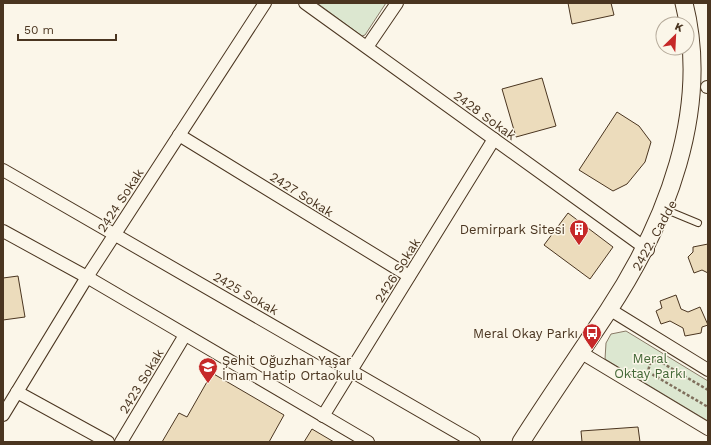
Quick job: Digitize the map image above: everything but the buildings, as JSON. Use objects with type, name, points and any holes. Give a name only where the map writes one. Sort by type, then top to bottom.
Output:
[{"type":"street","name":"2424 Sokak","points":[[3,415],[87,277],[265,3]]},
{"type":"street","name":"2428 Sokak","points":[[305,3],[648,250]]},
{"type":"street","points":[[367,47],[397,3]]},
{"type":"street","name":"2422. Cadde","points":[[520,442],[648,250],[689,168],[699,139],[706,99],[705,61],[698,31],[684,3]]},
{"type":"street","name":"2427 Sokak","points":[[179,135],[409,276]]},
{"type":"street","name":"2426 Sokak","points":[[323,416],[494,139]]},
{"type":"street","name":"2425 Sokak","points":[[3,170],[474,442]]},
{"type":"street","points":[[3,231],[87,277],[368,442]]},
{"type":"street","points":[[609,309],[708,370]]},
{"type":"street","name":"2423 Sokak","points":[[121,442],[185,335]]},
{"type":"street","points":[[580,352],[708,429]]},
{"type":"street","points":[[17,392],[108,442]]},
{"type":"lane","points":[[668,211],[698,223]]},
{"type":"path","points":[[708,390],[659,361],[653,361],[648,368],[650,373],[708,407]]},
{"type":"green space","points":[[317,3],[386,3],[365,35],[362,36]]},
{"type":"green space","name":"Meral Oktay Parkı","points":[[626,331],[708,381],[708,421],[605,359],[606,343],[611,334]]},
{"type":"place","name":"Demirpark Sitesi","points":[[579,246]]},
{"type":"place","name":"Meral Okay Parkı","points":[[592,350]]},
{"type":"place","name":"Şehit Oğuzhan Yaşar İmam Hatip Ortaokulu","points":[[208,384]]}]
